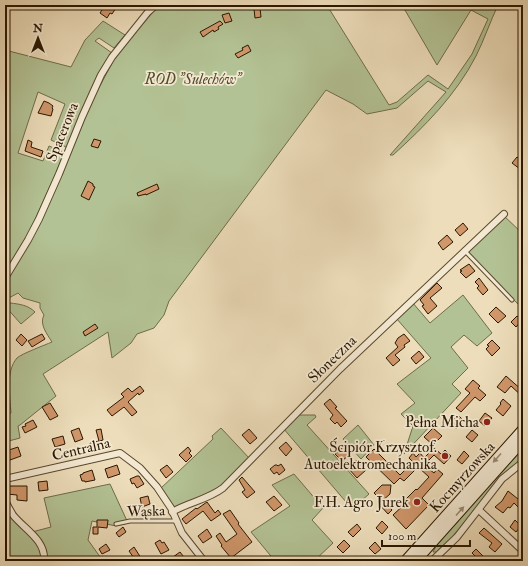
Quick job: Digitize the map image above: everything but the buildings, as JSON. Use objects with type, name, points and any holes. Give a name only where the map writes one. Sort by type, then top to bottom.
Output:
[{"type":"main road","name":"Kocmyrzowska","points":[[405,561],[523,429]]},
{"type":"main road","name":"Kocmyrzowska","points":[[416,561],[521,445]]},
{"type":"street","name":"Spacerowa","points":[[5,278],[39,219],[101,75],[112,57],[148,12],[156,5]]},
{"type":"street","name":"Słoneczna","points":[[172,512],[188,504],[204,500],[223,488],[340,369],[464,250],[504,214]]},
{"type":"street","name":"Centralna","points":[[5,479],[120,453],[140,468],[157,487],[172,512],[182,533],[204,561]]},
{"type":"street","points":[[432,561],[457,537],[502,479],[523,462]]},
{"type":"street","points":[[5,500],[14,516],[37,539],[42,547],[45,557],[44,561]]},
{"type":"street","points":[[479,510],[523,551]]},
{"type":"lane","points":[[464,250],[512,300]]},
{"type":"lane","name":"Wąska","points":[[116,524],[130,521],[176,521]]},
{"type":"green space","name":"ROD \"Sulechów\"","points":[[159,5],[329,5],[328,7],[389,105],[397,102],[428,75],[448,89],[472,54],[488,19],[471,10],[437,65],[402,5],[498,5],[482,44],[459,84],[417,133],[393,155],[390,155],[446,92],[428,81],[397,108],[367,114],[353,104],[326,90],[169,301],[164,315],[154,328],[137,334],[131,343],[112,358],[108,332],[43,374],[56,396],[18,426],[20,438],[5,442],[5,415],[11,413],[9,385],[13,364],[19,356],[52,342],[42,322],[44,315],[40,308],[40,303],[23,298],[18,293],[7,299],[5,297],[5,283],[39,224],[95,95],[117,54]]},
{"type":"green space","points":[[103,21],[125,35],[114,48],[99,38],[95,41],[112,53],[88,98],[66,147],[51,140],[65,104],[38,92],[18,153],[43,161],[49,146],[63,152],[64,155],[28,235],[5,274],[5,50],[71,67],[85,40]]},
{"type":"green space","points":[[503,215],[523,234],[523,306],[521,307],[465,252]]},
{"type":"green space","points":[[463,295],[492,333],[477,346],[464,335],[451,347],[468,368],[452,384],[461,393],[404,454],[413,426],[401,414],[415,403],[397,384],[431,358],[396,318],[412,302],[430,323]]},
{"type":"green space","points":[[10,303],[26,306],[35,312],[21,324],[5,306],[5,304]]},
{"type":"green space","points":[[297,415],[315,415],[316,417],[307,425],[369,494],[352,509],[283,428]]},
{"type":"green space","points":[[358,425],[374,445],[361,459],[343,439]]},
{"type":"green space","points":[[221,428],[250,459],[222,487],[173,510],[160,489],[213,439],[212,436]]},
{"type":"green space","points":[[518,452],[523,453],[523,458],[447,543],[436,552],[433,552],[437,544]]},
{"type":"green space","points":[[294,474],[323,508],[312,520],[333,543],[314,561],[275,561],[251,532],[290,506],[272,485]]},
{"type":"green space","points":[[110,484],[128,523],[116,526],[92,521],[88,540],[103,561],[46,561],[32,532],[51,527],[44,498]]},
{"type":"green space","points":[[12,517],[28,532],[40,548],[43,561],[10,561],[5,553],[5,519]]},
{"type":"place","name":"Pełna Micha","points":[[487,422]]},
{"type":"place","name":"Ścipiór Krzysztof. Autoelektromechanika","points":[[445,456]]},
{"type":"place","name":"F.H. Agro Jurek","points":[[417,502]]}]
